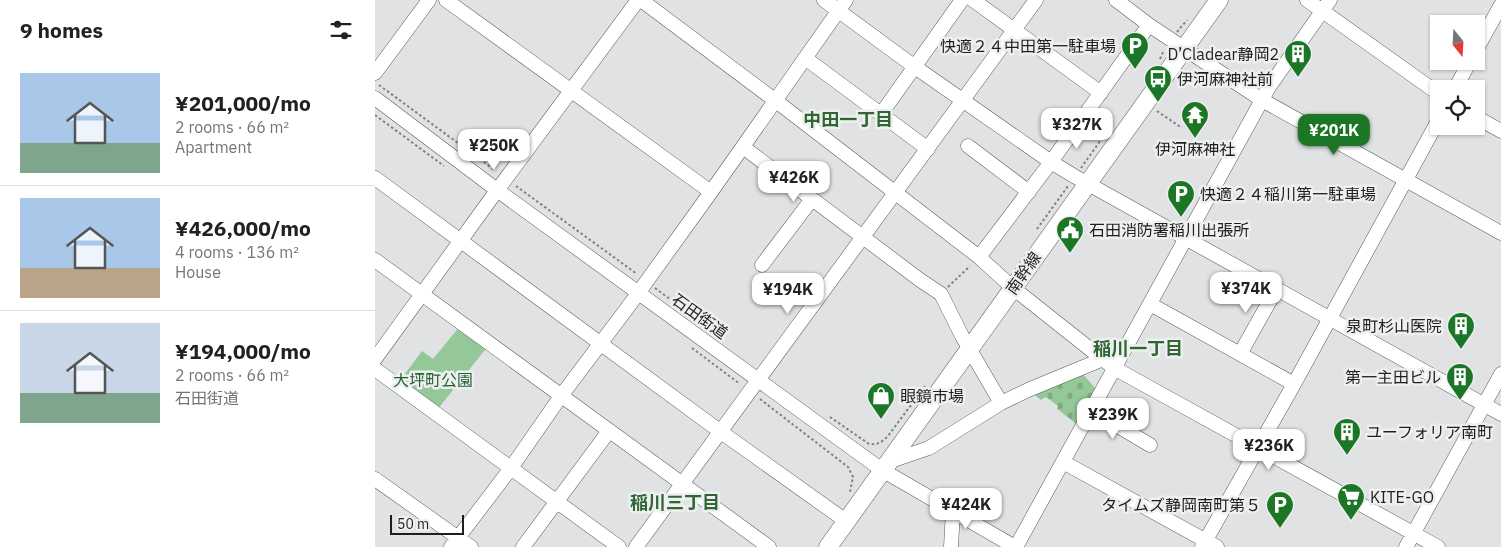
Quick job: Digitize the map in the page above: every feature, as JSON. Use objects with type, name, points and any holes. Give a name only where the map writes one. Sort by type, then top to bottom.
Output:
[{"type":"main road","name":"南幹線","points":[[828,547],[841,517],[885,466],[970,350],[1013,288],[1081,180],[1179,44],[1219,0]]},
{"type":"street","points":[[375,73],[429,0]]},
{"type":"street","points":[[446,0],[711,192]]},
{"type":"street","points":[[375,359],[497,190],[639,0],[896,192],[979,257],[1013,288],[1114,368],[1438,547]]},
{"type":"street","points":[[824,0],[842,5],[915,67],[1051,162],[1501,414]]},
{"type":"street","points":[[881,114],[962,0]]},
{"type":"street","points":[[973,0],[1101,93]]},
{"type":"street","points":[[636,547],[1036,0]]},
{"type":"street","points":[[1116,0],[1149,25],[1262,100],[1501,233]]},
{"type":"street","points":[[1307,0],[1326,6],[1430,87]]},
{"type":"street","points":[[1485,33],[1501,4]]},
{"type":"street","points":[[454,542],[511,468],[561,396],[643,287],[842,5]]},
{"type":"street","points":[[1015,547],[1269,87],[1326,6]]},
{"type":"street","points":[[979,257],[1051,162],[1149,25]]},
{"type":"street","points":[[805,58],[928,149]]},
{"type":"street","name":"石田街道","points":[[375,98],[497,190],[643,287],[754,386],[885,466],[953,511],[1015,547]]},
{"type":"street","points":[[1485,122],[1501,130]]},
{"type":"street","points":[[1063,462],[1208,545],[1257,448],[1295,384],[1430,135]]},
{"type":"street","points":[[968,146],[1029,192]]},
{"type":"street","points":[[743,147],[941,294],[1001,404]]},
{"type":"street","points":[[375,178],[721,432],[841,517]]},
{"type":"street","points":[[762,265],[812,199]]},
{"type":"street","points":[[375,260],[769,547]]},
{"type":"street","points":[[1240,354],[1277,288]]},
{"type":"street","points":[[1150,304],[1295,384]]},
{"type":"street","points":[[885,466],[929,448],[1001,404],[1029,390],[1103,359]]},
{"type":"street","points":[[375,369],[619,547]]},
{"type":"street","points":[[1406,547],[1501,374]]},
{"type":"street","points":[[1091,410],[1150,445]]},
{"type":"street","points":[[523,547],[609,431]]},
{"type":"street","points":[[375,479],[454,542],[471,547]]},
{"type":"street","points":[[951,547],[953,511]]},
{"type":"path","points":[[1160,59],[1161,54],[1179,44],[1188,19]]},
{"type":"path","points":[[375,82],[506,179],[643,287],[718,335]]},
{"type":"path","points":[[1156,110],[1182,128]]},
{"type":"path","points":[[375,115],[444,166]]},
{"type":"path","points":[[1036,231],[1081,180],[1114,122]]},
{"type":"path","points":[[941,294],[979,257]]},
{"type":"path","points":[[687,344],[754,386],[848,467],[853,478],[851,491],[841,517]]},
{"type":"path","points":[[829,416],[869,444],[879,444],[888,436],[928,382]]},
{"type":"green space","name":"大坪町公園","points":[[460,326],[488,346],[437,410],[399,382],[422,351],[433,359]]},
{"type":"green space","points":[[1081,372],[1096,389],[1078,425],[1057,409],[1058,406],[1046,397],[1041,400],[1032,393]]},
{"type":"place","name":"快適２４中田第一駐車場","points":[[1135,70]]},
{"type":"place","name":"D’Cladear静岡2","points":[[1298,78]]},
{"type":"place","name":"伊河麻神社前","points":[[1158,103]]},
{"type":"place","name":"伊河麻神社","points":[[1195,139]]},
{"type":"place","name":"快適２４稲川第一駐車場","points":[[1181,218]]},
{"type":"place","name":"石田消防署稲川出張所","points":[[1070,254]]},
{"type":"place","name":"泉町杉山医院","points":[[1461,350]]},
{"type":"place","name":"第一主田ビル","points":[[1460,401]]},
{"type":"place","name":"眼鏡市場","points":[[881,420]]},
{"type":"place","name":"ユーフォリア南町","points":[[1347,456]]},
{"type":"place","name":"KITE-GO","points":[[1351,521]]},
{"type":"place","name":"タイムズ静岡南町第５","points":[[1280,529]]},
{"type":"district","name":"中田一丁目","points":[[848,119]]},
{"type":"district","name":"稲川一丁目","points":[[1138,348]]},
{"type":"district","name":"稲川三丁目","points":[[675,502]]}]
